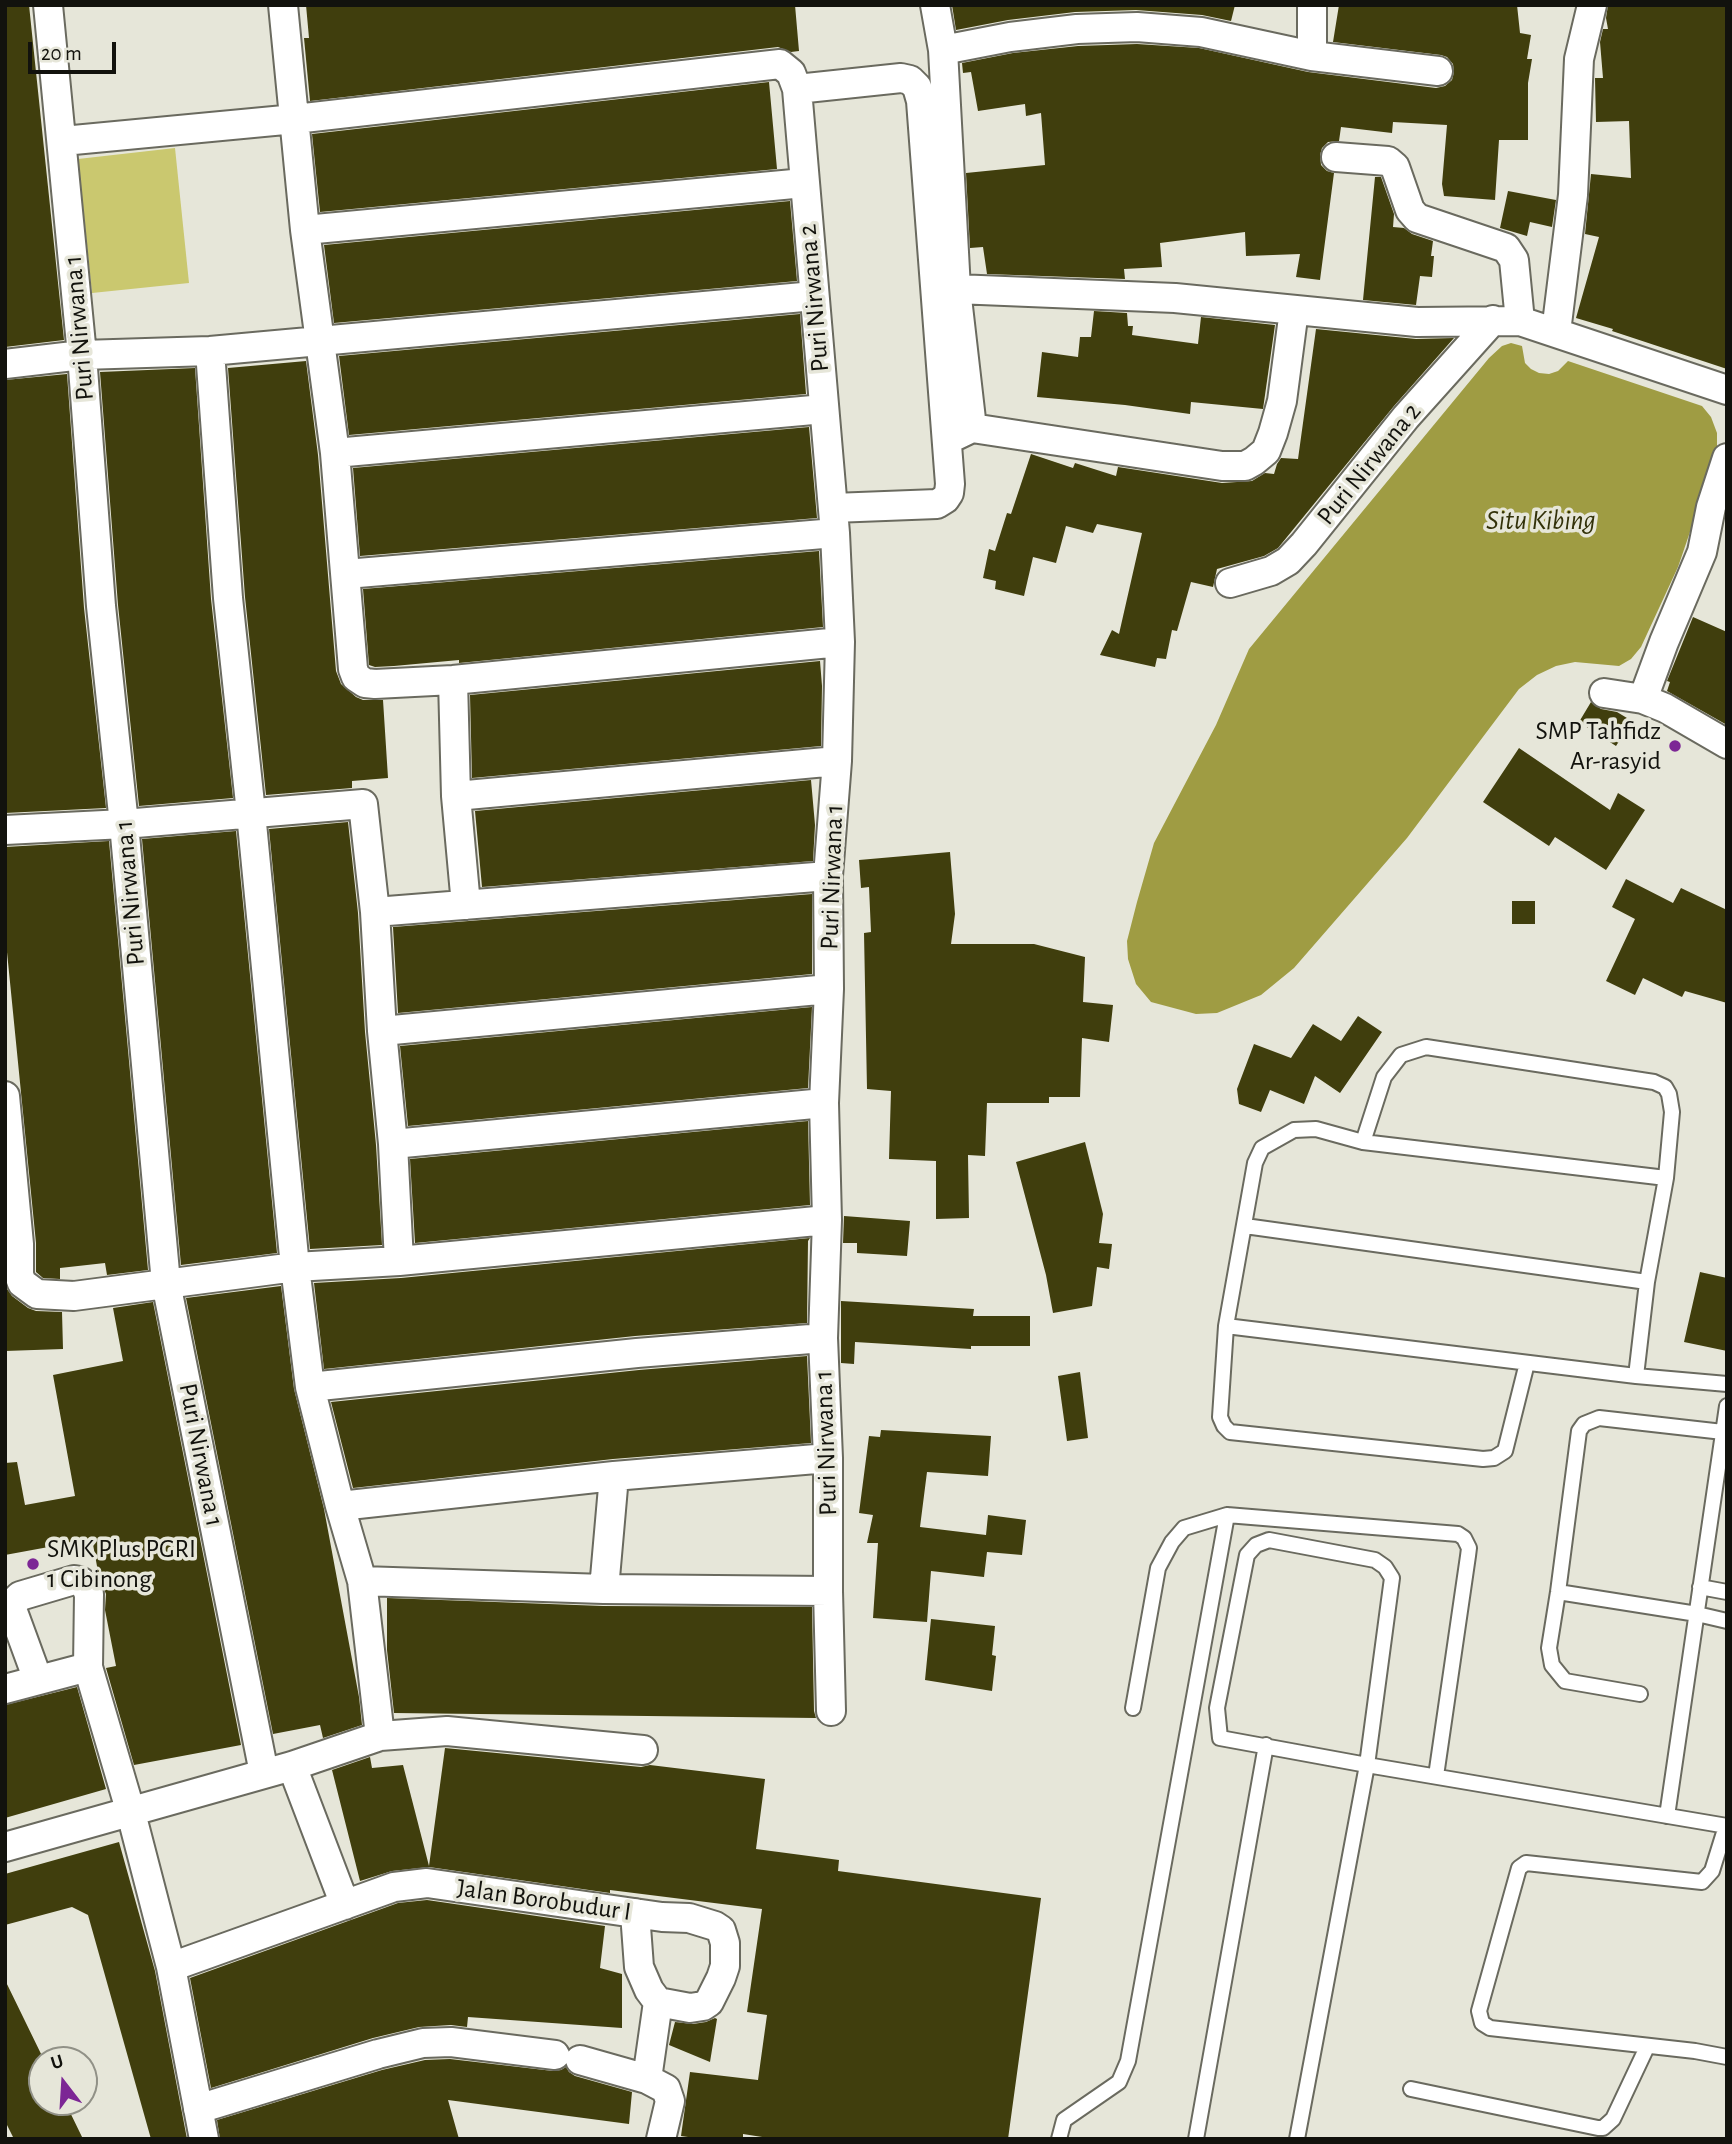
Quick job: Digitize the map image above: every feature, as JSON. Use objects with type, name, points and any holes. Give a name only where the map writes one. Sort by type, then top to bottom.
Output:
[{"type":"street","name":"Puri Nirwana 1","points":[[48,5],[82,355],[101,606],[166,1283],[264,1773]]},
{"type":"street","points":[[283,5],[305,230],[334,453],[353,669],[356,677],[365,683],[375,684],[453,680],[840,642]]},
{"type":"street","points":[[935,5],[943,50],[956,289],[972,428]]},
{"type":"street","points":[[1312,5],[1312,56]]},
{"type":"street","points":[[1556,332],[1573,195],[1579,59],[1592,5]]},
{"type":"street","points":[[943,50],[1010,37],[1077,29],[1137,27],[1201,32],[1312,56],[1438,71]]},
{"type":"street","name":"Puri Nirwana 2","points":[[295,119],[780,64],[791,73],[797,89],[834,520]]},
{"type":"street","points":[[345,574],[834,520],[937,503],[945,499],[950,484],[921,101],[917,87],[910,80],[901,78],[797,89]]},
{"type":"street","points":[[63,141],[295,119]]},
{"type":"street","points":[[1336,157],[1388,161],[1395,167],[1410,210],[1418,218],[1506,248],[1514,260],[1506,321]]},
{"type":"street","points":[[305,230],[804,183]]},
{"type":"street","points":[[956,289],[1175,298],[1417,322],[1506,321],[1556,332],[1727,390]]},
{"type":"street","points":[[5,364],[82,355],[210,351],[321,342],[814,296]]},
{"type":"street","points":[[947,440],[972,428],[1222,466],[1245,466],[1266,451],[1273,433],[1282,401],[1294,310]]},
{"type":"street","name":"Puri Nirwana 2","points":[[1230,583],[1271,572],[1288,561],[1406,417],[1506,321]]},
{"type":"street","points":[[210,351],[228,598],[295,1267],[310,1387],[362,1581],[380,1736]]},
{"type":"street","points":[[334,453],[824,409]]},
{"type":"street","points":[[1643,699],[1702,552],[1711,507],[1727,458]]},
{"type":"street","name":"Puri Nirwana 1","points":[[831,1711],[828,1458],[823,1338],[827,1220],[824,1103],[829,989],[828,876],[837,761],[840,642],[834,520]]},
{"type":"street","points":[[453,680],[456,796],[466,905]]},
{"type":"street","points":[[1604,693],[1643,699],[1665,708],[1727,744]]},
{"type":"street","points":[[456,796],[837,761]]},
{"type":"street","points":[[5,830],[124,824],[363,804],[375,912],[399,1261]]},
{"type":"street","points":[[375,912],[828,876]]},
{"type":"street","points":[[382,1031],[829,989]]},
{"type":"street","points":[[5,1096],[19,1244],[18,1264],[23,1283],[37,1294],[74,1296],[295,1267],[399,1261],[827,1220]]},
{"type":"street","points":[[393,1144],[824,1103]]},
{"type":"street","points":[[310,1387],[637,1353],[823,1338]]},
{"type":"street","points":[[340,1506],[614,1476],[828,1458]]},
{"type":"street","points":[[604,1589],[614,1476]]},
{"type":"street","points":[[38,1680],[12,1609],[14,1602],[20,1596],[74,1580],[80,1581],[89,1594],[88,1667],[131,1813],[171,1967],[204,2139]]},
{"type":"street","points":[[362,1581],[604,1589],[828,1591]]},
{"type":"street","points":[[5,1689],[88,1667]]},
{"type":"street","points":[[5,1847],[292,1766],[380,1736],[447,1731],[643,1750]]},
{"type":"street","points":[[292,1766],[345,1905]]},
{"type":"street","name":"Jalan Borobudur I","points":[[171,1967],[394,1887],[427,1882],[635,1913],[689,1918],[703,1921],[721,1930],[726,1956],[721,1978],[709,2002],[690,2008],[658,2002]]},
{"type":"street","points":[[635,1913],[639,1967],[649,1990],[658,2002],[647,2079]]},
{"type":"street","points":[[198,2109],[378,2054],[423,2043],[451,2042],[568,2057],[647,2079],[666,2089],[670,2101],[661,2139]]},
{"type":"lane","points":[[1363,1142],[1384,1077],[1401,1055],[1412,1050],[1426,1048],[1654,1082],[1665,1087],[1672,1112],[1666,1178],[1647,1282],[1636,1376]]},
{"type":"lane","points":[[1527,1363],[1505,1451],[1494,1458],[1230,1433],[1220,1417],[1226,1326],[1255,1163],[1262,1148],[1294,1130],[1317,1129],[1363,1142],[1666,1178]]},
{"type":"lane","points":[[1245,1226],[1647,1282]]},
{"type":"lane","points":[[1226,1326],[1636,1376],[1727,1384]]},
{"type":"lane","points":[[1667,1816],[1727,1406]]},
{"type":"lane","points":[[1640,1693],[1565,1681],[1552,1665],[1549,1648],[1579,1431],[1584,1424],[1599,1418],[1723,1432]]},
{"type":"lane","points":[[1133,1707],[1158,1568],[1172,1542],[1184,1528],[1227,1515],[1458,1534],[1464,1538],[1469,1548],[1436,1776]]},
{"type":"lane","points":[[1059,2139],[1064,2120],[1119,2082],[1128,2061],[1227,1515]]},
{"type":"lane","points":[[1297,2139],[1367,1765],[1392,1578],[1385,1567],[1375,1560],[1269,1540],[1256,1545],[1247,1555],[1217,1708],[1220,1738],[1367,1765],[1727,1826],[1712,1871],[1702,1882],[1526,1863],[1518,1868],[1479,2011],[1482,2023],[1490,2028],[1727,2057]]},
{"type":"lane","points":[[1700,1587],[1727,1592]]},
{"type":"lane","points":[[1558,1592],[1727,1621]]},
{"type":"lane","points":[[1196,2139],[1266,1745]]},
{"type":"lane","points":[[1411,2089],[1598,2128],[1613,2119],[1647,2047]]},
{"type":"shaded area","points":[[175,148],[189,283],[92,293],[78,159]]},
{"type":"water","name":"Situ Kibing","points":[[1511,343],[1522,346],[1525,363],[1539,373],[1558,371],[1568,361],[1702,406],[1711,417],[1717,433],[1717,453],[1678,567],[1641,647],[1631,659],[1619,666],[1575,662],[1556,666],[1537,675],[1519,689],[1407,838],[1294,968],[1261,995],[1217,1013],[1196,1014],[1151,1002],[1136,984],[1128,959],[1127,941],[1137,902],[1154,843],[1216,725],[1249,649],[1489,358],[1502,346]]},
{"type":"building","points":[[5,5],[29,5],[64,340],[5,347]]},
{"type":"building","points":[[306,5],[795,5],[799,51],[791,52],[778,47],[310,101],[304,38],[309,38]]},
{"type":"building","points":[[952,5],[1235,5],[1231,21],[1202,15],[1136,10],[1075,12],[1008,20],[956,30]]},
{"type":"building","points":[[1339,5],[1517,5],[1520,33],[1531,35],[1527,59],[1532,59],[1528,83],[1528,140],[1499,140],[1495,200],[1444,196],[1442,184],[1447,125],[1393,122],[1392,133],[1341,127],[1339,141],[1328,142],[1320,155],[1321,165],[1334,173],[1320,280],[1296,277],[1300,254],[1246,256],[1245,232],[1160,243],[1162,267],[1124,269],[1125,279],[987,274],[983,247],[970,248],[966,173],[1045,165],[1041,113],[1026,116],[1025,104],[978,111],[971,72],[963,73],[962,63],[1013,53],[1078,46],[1137,44],[1199,48],[1308,72],[1436,88],[1445,86],[1452,80],[1453,64],[1441,55],[1333,42]]},
{"type":"building","points":[[1608,5],[1727,5],[1727,369],[1576,318],[1599,237],[1585,234],[1591,174],[1631,178],[1629,121],[1596,122],[1595,78],[1603,78],[1600,42],[1603,29],[1608,29]]},
{"type":"building","points":[[769,82],[777,169],[320,212],[312,134]]},
{"type":"building","points":[[1375,177],[1381,177],[1394,214],[1393,227],[1404,228],[1412,234],[1433,241],[1432,277],[1420,276],[1416,305],[1363,300]]},
{"type":"building","points":[[1508,191],[1556,200],[1552,227],[1530,222],[1527,236],[1500,228]]},
{"type":"building","points":[[790,201],[797,281],[334,323],[324,245]]},
{"type":"building","points":[[1094,311],[1127,313],[1128,326],[1133,326],[1132,335],[1198,344],[1201,317],[1275,325],[1263,409],[1191,402],[1190,414],[1037,397],[1042,352],[1078,357],[1080,337],[1091,337]]},
{"type":"building","points":[[800,314],[806,394],[349,435],[339,356]]},
{"type":"building","points":[[1316,329],[1416,339],[1454,338],[1394,406],[1278,548],[1264,556],[1217,569],[1213,587],[1191,582],[1177,631],[1172,630],[1166,659],[1157,658],[1155,667],[1100,655],[1112,630],[1119,634],[1142,533],[1097,524],[1093,533],[1066,526],[1056,563],[1033,557],[1024,596],[995,589],[996,581],[983,578],[989,549],[995,551],[1007,513],[1011,514],[1031,454],[1073,468],[1075,463],[1116,476],[1118,467],[1222,483],[1252,481],[1265,473],[1274,474],[1281,458],[1298,459]]},
{"type":"building","points":[[306,361],[318,455],[336,671],[341,684],[356,697],[363,700],[383,700],[388,778],[352,781],[352,788],[266,795],[245,597],[228,368]]},
{"type":"building","points":[[195,368],[211,599],[233,798],[139,806],[118,605],[100,372]]},
{"type":"building","points":[[67,374],[84,608],[106,808],[5,813],[5,380]]},
{"type":"building","points":[[809,427],[817,518],[360,556],[353,468]]},
{"type":"building","points":[[819,551],[823,627],[459,663],[459,660],[394,666],[369,665],[363,589]]},
{"type":"building","points":[[1693,617],[1727,632],[1727,725],[1667,691],[1670,682],[1667,681]]},
{"type":"building","points":[[820,661],[821,746],[472,778],[470,695]]},
{"type":"building","points":[[1591,702],[1601,709],[1617,712],[1632,721],[1616,746],[1579,722]]},
{"type":"building","points":[[1519,748],[1610,810],[1618,793],[1645,810],[1606,870],[1555,837],[1549,846],[1483,802]]},
{"type":"building","points":[[811,780],[815,825],[813,861],[482,887],[475,811]]},
{"type":"building","points":[[348,822],[358,913],[382,1245],[310,1249],[269,829]]},
{"type":"building","points":[[236,831],[277,1253],[181,1265],[142,839]]},
{"type":"building","points":[[109,841],[148,1270],[107,1275],[105,1263],[60,1268],[60,1279],[43,1278],[36,1272],[36,1243],[5,932],[5,847]]},
{"type":"building","points":[[950,852],[955,914],[951,944],[1034,944],[1085,957],[1083,1002],[1113,1005],[1109,1042],[1082,1038],[1080,1097],[1049,1097],[1049,1103],[987,1103],[985,1156],[968,1155],[969,1218],[936,1219],[936,1161],[889,1159],[891,1091],[867,1089],[864,933],[871,932],[869,887],[861,888],[859,860]]},
{"type":"building","points":[[1626,879],[1673,903],[1681,888],[1727,910],[1727,1003],[1685,991],[1682,997],[1643,978],[1635,995],[1606,981],[1635,919],[1612,907]]},
{"type":"building","points":[[812,894],[812,974],[398,1013],[393,927]]},
{"type":"building","points":[[1512,901],[1535,901],[1535,924],[1512,924]]},
{"type":"building","points":[[812,1007],[808,1088],[408,1126],[400,1046]]},
{"type":"building","points":[[1358,1016],[1382,1032],[1340,1093],[1315,1076],[1304,1104],[1270,1090],[1261,1112],[1239,1104],[1237,1089],[1254,1044],[1291,1058],[1313,1024],[1341,1041]]},
{"type":"building","points":[[808,1121],[810,1205],[415,1243],[410,1159]]},
{"type":"building","points":[[1085,1142],[1103,1214],[1099,1243],[1112,1244],[1109,1269],[1097,1267],[1092,1306],[1053,1313],[1046,1275],[1016,1162]]},
{"type":"building","points":[[844,1216],[910,1221],[907,1256],[857,1253],[857,1243],[843,1243]]},
{"type":"building","points":[[810,1238],[807,1323],[635,1336],[324,1369],[314,1283],[401,1278]]},
{"type":"building","points":[[1700,1272],[1727,1278],[1727,1351],[1684,1342]]},
{"type":"building","points":[[5,1286],[12,1296],[28,1308],[62,1312],[63,1349],[5,1351]]},
{"type":"building","points":[[281,1286],[294,1389],[324,1509],[362,1725],[323,1738],[320,1725],[273,1734],[186,1298]]},
{"type":"building","points":[[841,1301],[974,1309],[973,1316],[1030,1316],[1030,1346],[971,1346],[971,1349],[855,1342],[854,1364],[841,1363]]},
{"type":"building","points":[[153,1302],[241,1745],[134,1765],[106,1668],[116,1666],[105,1610],[106,1594],[99,1577],[92,1539],[5,1555],[5,1463],[17,1462],[25,1505],[75,1496],[53,1375],[123,1361],[113,1308]]},
{"type":"building","points":[[807,1356],[811,1443],[613,1459],[353,1488],[331,1402],[639,1370]]},
{"type":"building","points":[[1080,1372],[1088,1438],[1067,1441],[1058,1376]]},
{"type":"building","points":[[881,1430],[991,1436],[988,1476],[927,1472],[920,1527],[986,1535],[988,1515],[1026,1520],[1022,1555],[987,1552],[984,1577],[931,1571],[927,1622],[873,1618],[878,1543],[867,1543],[873,1515],[859,1513],[869,1436],[880,1437]]},
{"type":"building","points":[[387,1598],[603,1606],[812,1607],[816,1718],[394,1713],[387,1650]]},
{"type":"building","points":[[931,1619],[995,1626],[992,1655],[996,1656],[992,1691],[925,1680]]},
{"type":"building","points":[[77,1687],[106,1789],[5,1818],[5,1705]]},
{"type":"building","points":[[445,1748],[641,1767],[650,1765],[765,1779],[756,1849],[839,1860],[838,1871],[1041,1898],[1008,2139],[775,2139],[743,2134],[743,2139],[702,2139],[681,2136],[690,2072],[758,2080],[767,2015],[747,2012],[762,1909],[610,1890],[610,1893],[429,1867],[392,1871],[360,1881],[332,1770],[370,1757],[372,1768],[403,1765],[429,1866]]},
{"type":"building","points":[[119,1842],[155,1971],[187,2139],[151,2139],[88,1915],[72,1907],[5,1925],[5,1874]]},
{"type":"building","points":[[427,1900],[605,1926],[600,1968],[622,1974],[622,2028],[468,2017],[467,2027],[419,2027],[373,2038],[211,2088],[190,1978],[398,1903]]},
{"type":"building","points":[[5,1980],[37,2046],[28,2046],[28,2116],[72,2116],[83,2139],[14,2139],[5,2121]]},
{"type":"building","points":[[717,2019],[710,2062],[669,2045],[675,2022],[693,2024]]},
{"type":"building","points":[[450,2059],[553,2071],[566,2067],[575,2076],[632,2092],[629,2124],[448,2100],[459,2139],[220,2139],[217,2120],[382,2070],[425,2060]]},
{"type":"place","name":"SMP Tahfidz Ar-rasyid","points":[[1675,746]]},
{"type":"place","name":"SMK Plus PGRI 1 Cibinong","points":[[33,1564]]}]
